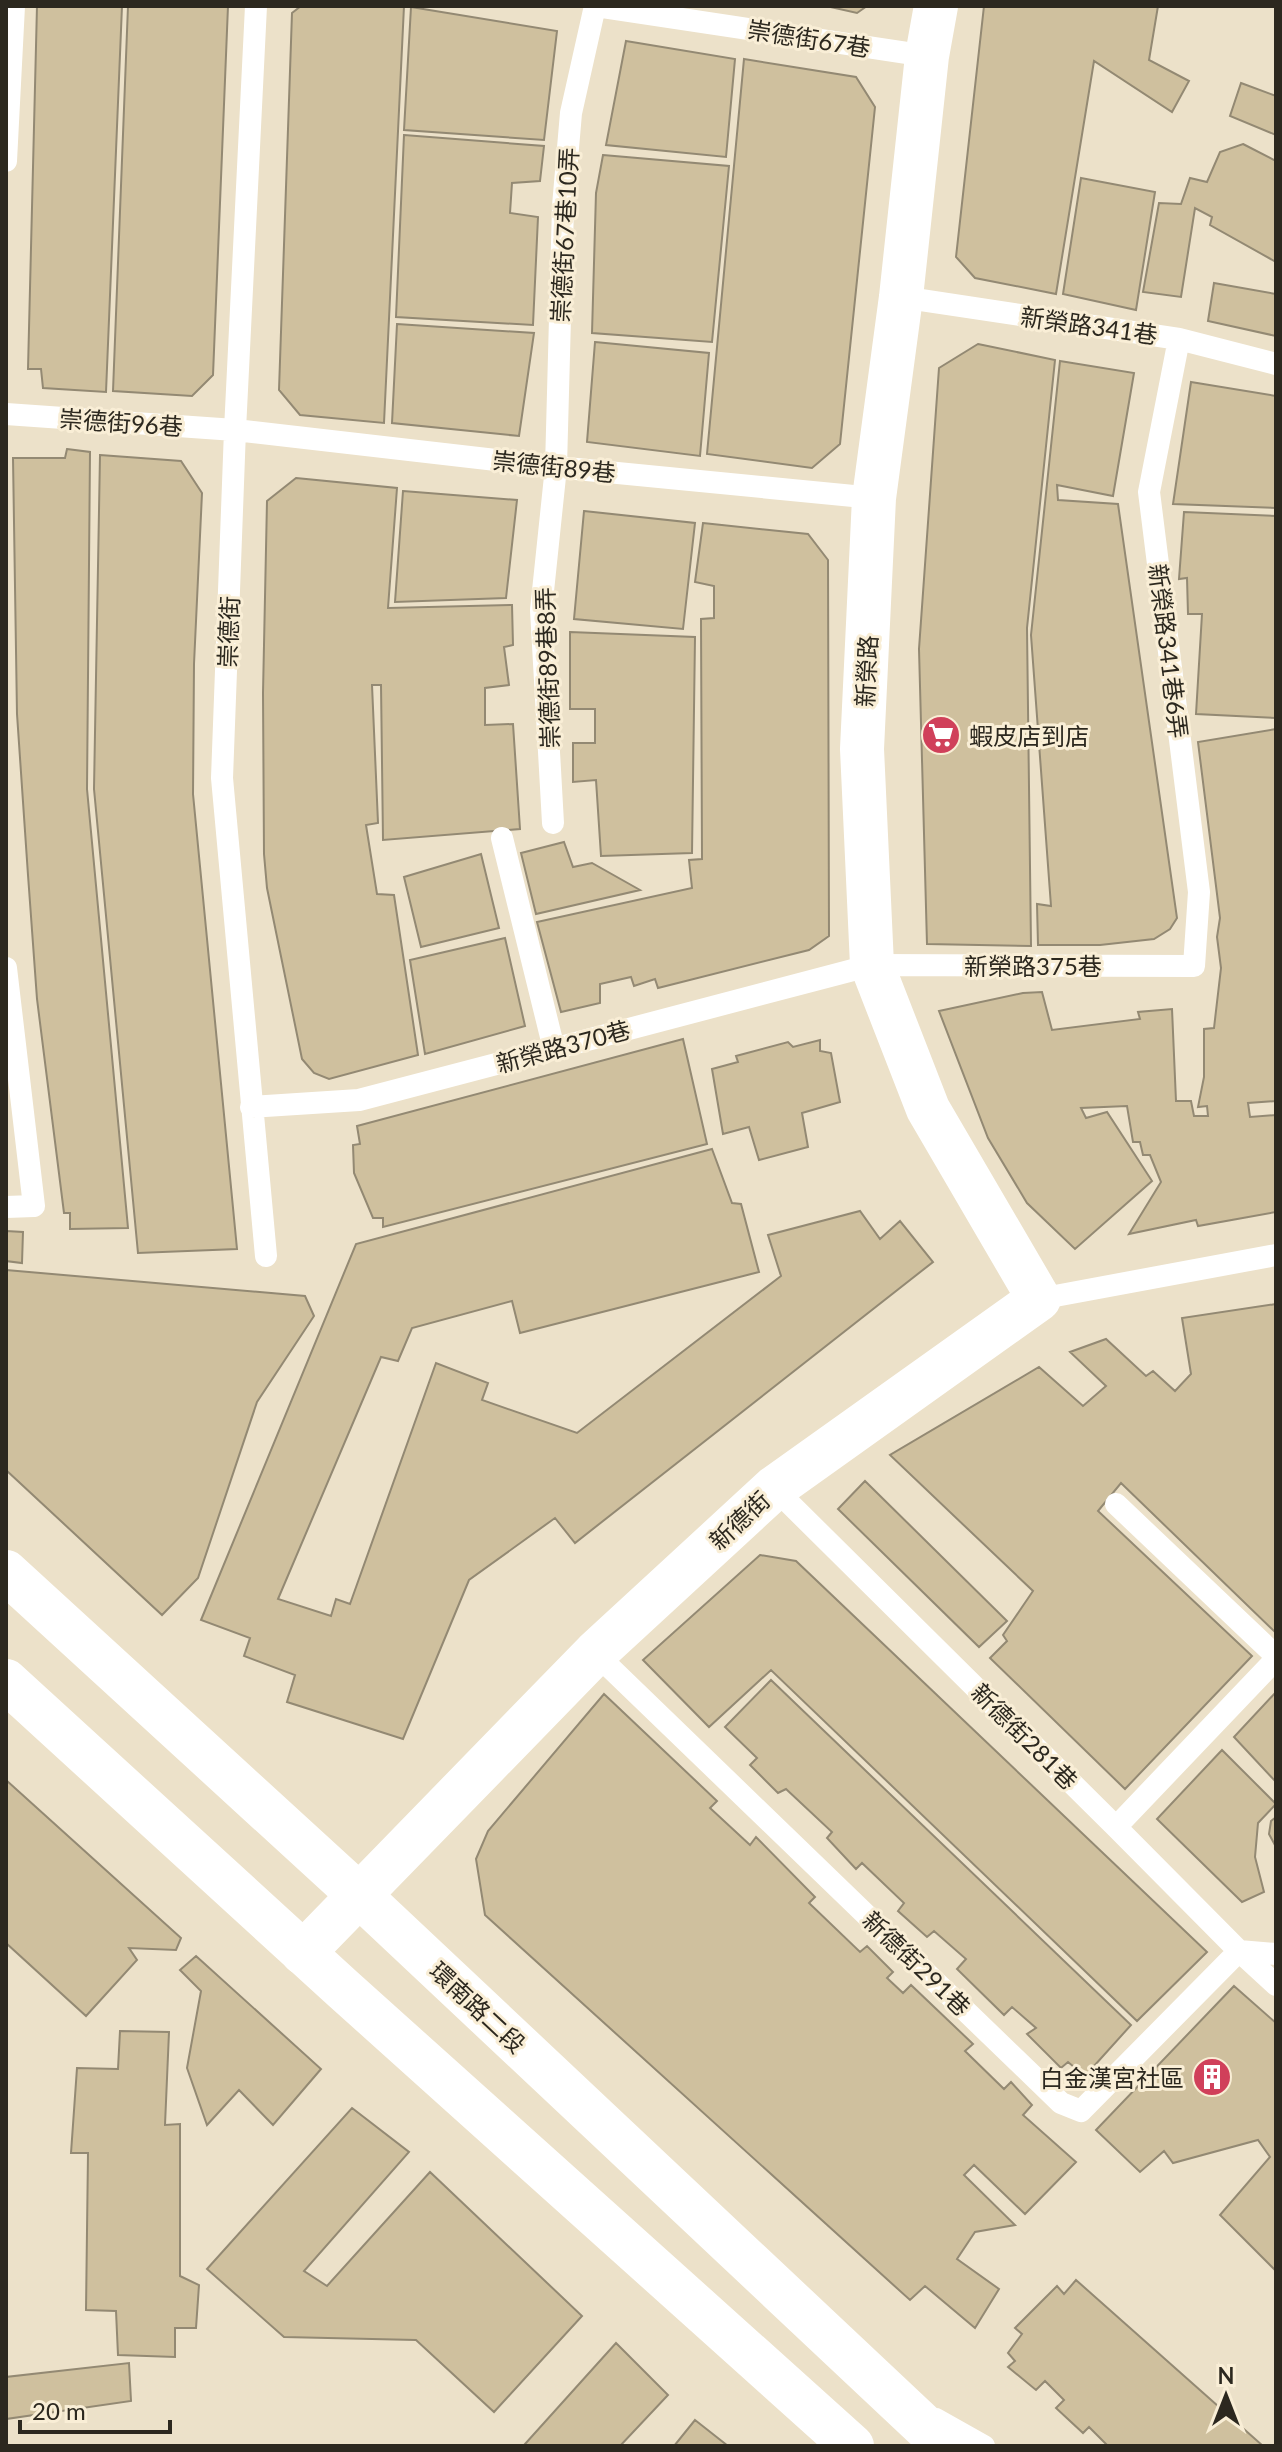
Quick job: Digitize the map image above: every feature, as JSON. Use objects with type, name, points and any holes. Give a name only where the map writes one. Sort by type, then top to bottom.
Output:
[{"type":"main road","name":"新榮路","points":[[936,6],[927,56],[901,297],[874,498],[862,749],[872,965],[928,1109],[1039,1299]]},
{"type":"main road","name":"新德街","points":[[303,1953],[595,1653],[774,1488],[1039,1299]]},
{"type":"main road","name":"環南路二段","points":[[6,1572],[360,1896],[945,2446]]},
{"type":"main road","points":[[6,1681],[303,1953],[846,2440],[882,2389]]},
{"type":"lane","points":[[6,161],[14,6]]},
{"type":"lane","name":"崇德街","points":[[256,6],[222,778],[266,1256]]},
{"type":"lane","name":"崇德街67巷","points":[[595,6],[927,56]]},
{"type":"lane","name":"崇德街67巷10弄","points":[[556,467],[564,190],[571,113],[595,6]]},
{"type":"lane","name":"新榮路341巷","points":[[901,297],[1179,339],[1276,364]]},
{"type":"lane","name":"新榮路341巷6弄","points":[[1179,339],[1149,492],[1199,892],[1194,966]]},
{"type":"lane","name":"崇德街96巷","points":[[6,414],[235,430]]},
{"type":"lane","name":"崇德街89巷","points":[[235,430],[556,467],[874,498]]},
{"type":"lane","name":"崇德街89巷8弄","points":[[553,823],[541,610],[556,467]]},
{"type":"lane","points":[[502,838],[554,1049]]},
{"type":"lane","name":"新榮路375巷","points":[[872,965],[1194,966]]},
{"type":"lane","name":"新榮路370巷","points":[[251,1107],[359,1100],[872,965]]},
{"type":"lane","points":[[6,968],[34,1206],[6,1207]]},
{"type":"lane","name":"新德街","points":[[1039,1299],[1276,1255]]},
{"type":"lane","name":"新德街281巷","points":[[774,1488],[1276,1985]]},
{"type":"lane","points":[[1116,1504],[1276,1657],[1116,1827]]},
{"type":"lane","name":"新德街291巷","points":[[595,1653],[1061,2103],[1081,2111],[1239,1951]]},
{"type":"lane","points":[[1239,1951],[1276,1954]]},
{"type":"lane","points":[[882,2389],[984,2446]]},
{"type":"building","points":[[37,6],[122,6],[106,392],[43,388],[41,369],[28,369]]},
{"type":"building","points":[[128,6],[228,6],[213,375],[192,396],[113,391]]},
{"type":"building","points":[[301,6],[404,6],[384,423],[300,415],[279,390],[292,13]]},
{"type":"building","points":[[826,6],[867,6],[857,13]]},
{"type":"building","points":[[984,6],[1158,6],[1149,60],[1189,81],[1172,112],[1094,61],[1056,294],[975,278],[956,257]]},
{"type":"building","points":[[411,7],[557,31],[544,140],[404,130]]},
{"type":"building","points":[[626,41],[735,59],[726,157],[606,145]]},
{"type":"building","points":[[744,59],[856,77],[875,107],[840,444],[812,468],[707,454]]},
{"type":"building","points":[[1241,83],[1276,96],[1276,135],[1230,116]]},
{"type":"building","points":[[404,135],[544,146],[540,181],[512,183],[510,213],[538,217],[533,325],[396,317]]},
{"type":"building","points":[[1243,144],[1276,161],[1276,262],[1210,225],[1212,217],[1195,208],[1181,297],[1143,292],[1159,203],[1181,204],[1190,178],[1207,182],[1220,152]]},
{"type":"building","points":[[603,155],[729,166],[712,342],[592,333],[596,193]]},
{"type":"building","points":[[1081,178],[1155,192],[1136,310],[1063,294]]},
{"type":"building","points":[[1214,283],[1276,294],[1276,336],[1208,321]]},
{"type":"building","points":[[397,324],[534,333],[519,436],[392,423]]},
{"type":"building","points":[[595,342],[709,353],[700,456],[587,442]]},
{"type":"building","points":[[978,344],[1055,360],[1027,628],[1031,946],[927,944],[919,649],[939,368]]},
{"type":"building","points":[[1060,361],[1134,373],[1113,496],[1057,485],[1058,500],[1118,504],[1177,918],[1170,929],[1154,939],[1100,945],[1038,945],[1037,904],[1051,906],[1031,635]]},
{"type":"building","points":[[1191,382],[1276,396],[1276,508],[1173,504]]},
{"type":"building","points":[[67,449],[90,452],[87,789],[128,1228],[70,1229],[70,1213],[64,1213],[37,999],[17,714],[13,458],[65,458]]},
{"type":"building","points":[[100,455],[181,461],[202,493],[194,664],[193,794],[237,1249],[138,1253],[94,789]]},
{"type":"building","points":[[296,478],[397,488],[388,608],[512,605],[513,645],[504,647],[509,685],[485,688],[485,725],[513,724],[520,829],[383,840],[381,685],[372,685],[378,823],[366,825],[377,894],[394,895],[418,1055],[329,1079],[314,1073],[302,1059],[267,888],[264,854],[267,501]]},
{"type":"building","points":[[403,491],[517,500],[506,598],[395,602]]},
{"type":"building","points":[[584,511],[695,523],[683,629],[574,619]]},
{"type":"building","points":[[1184,512],[1276,516],[1276,718],[1196,714],[1202,614],[1188,614],[1187,578],[1179,579]]},
{"type":"building","points":[[703,523],[808,534],[828,560],[829,936],[809,950],[658,988],[655,979],[634,986],[631,977],[600,984],[600,1003],[561,1012],[537,922],[692,888],[689,860],[702,859],[701,619],[714,618],[714,586],[695,582]]},
{"type":"building","points":[[570,632],[695,637],[692,853],[601,856],[596,780],[573,782],[573,743],[595,743],[595,709],[570,709]]},
{"type":"building","points":[[1276,729],[1276,1101],[1248,1103],[1250,1117],[1276,1115],[1276,1212],[1198,1226],[1196,1220],[1129,1234],[1161,1182],[1150,1155],[1143,1155],[1140,1142],[1133,1142],[1127,1106],[1081,1108],[1086,1118],[1107,1112],[1152,1181],[1075,1249],[1027,1203],[988,1138],[939,1011],[1023,993],[1042,992],[1052,1030],[1140,1019],[1138,1012],[1172,1009],[1176,1101],[1191,1101],[1194,1116],[1208,1116],[1207,1106],[1198,1107],[1204,1077],[1204,1029],[1214,1028],[1221,968],[1217,937],[1220,918],[1198,742]]},
{"type":"building","points":[[564,842],[573,867],[592,863],[640,890],[536,914],[521,853]]},
{"type":"building","points":[[481,854],[499,928],[421,947],[404,877]]},
{"type":"building","points":[[505,938],[525,1026],[425,1054],[410,960]]},
{"type":"building","points":[[683,1039],[707,1144],[383,1227],[383,1218],[373,1218],[354,1173],[353,1145],[360,1144],[357,1126]]},
{"type":"building","points":[[820,1040],[820,1051],[831,1053],[840,1102],[802,1113],[808,1147],[759,1160],[749,1127],[723,1134],[712,1069],[738,1062],[736,1056],[788,1042],[793,1047]]},
{"type":"building","points":[[712,1149],[732,1203],[741,1204],[759,1272],[520,1333],[512,1301],[412,1328],[398,1361],[381,1357],[278,1599],[331,1616],[336,1599],[350,1604],[436,1363],[488,1383],[482,1400],[577,1433],[781,1276],[768,1235],[860,1211],[880,1239],[900,1221],[933,1262],[575,1543],[555,1518],[469,1580],[403,1739],[287,1702],[295,1675],[244,1656],[250,1638],[201,1620],[356,1244]]},
{"type":"building","points":[[6,1231],[23,1232],[22,1263],[6,1261]]},
{"type":"building","points":[[6,1270],[305,1296],[314,1316],[257,1402],[198,1578],[162,1615],[6,1470]]},
{"type":"building","points":[[1276,1304],[1276,1633],[1121,1483],[1098,1511],[1252,1656],[1125,1789],[990,1658],[1007,1641],[1003,1635],[1033,1591],[890,1455],[1039,1367],[1083,1406],[1106,1386],[1070,1352],[1106,1339],[1146,1376],[1153,1371],[1175,1391],[1191,1374],[1182,1318]]},
{"type":"building","points":[[865,1481],[1007,1621],[979,1647],[838,1509]]},
{"type":"building","points":[[760,1555],[796,1561],[1207,1952],[1137,2021],[771,1670],[709,1727],[643,1660]]},
{"type":"building","points":[[771,1680],[1131,2025],[1085,2076],[1068,2062],[1061,2068],[1027,2034],[1036,2028],[1012,2007],[1004,2015],[957,1969],[966,1959],[934,1931],[927,1937],[898,1911],[904,1903],[862,1863],[856,1869],[827,1838],[832,1832],[786,1789],[778,1793],[750,1765],[757,1758],[725,1727]]},
{"type":"building","points":[[1276,1692],[1276,1782],[1234,1737]]},
{"type":"building","points":[[604,1694],[717,1801],[710,1808],[750,1845],[756,1837],[815,1897],[809,1903],[860,1952],[867,1946],[893,1972],[887,1978],[903,1993],[911,1985],[973,2044],[965,2051],[1004,2089],[1011,2082],[1032,2105],[1023,2115],[1076,2162],[1025,2214],[974,2165],[964,2175],[1015,2225],[975,2232],[957,2259],[999,2289],[975,2328],[925,2286],[910,2300],[485,1915],[476,1859],[488,1831]]},
{"type":"building","points":[[1222,1750],[1276,1804],[1258,1823],[1255,1857],[1264,1892],[1242,1902],[1157,1819]]},
{"type":"building","points":[[6,1780],[181,1938],[176,1950],[129,1948],[137,1960],[86,2016],[6,1943]]},
{"type":"building","points":[[1276,1817],[1276,1847],[1269,1834],[1271,1821]]},
{"type":"building","points":[[196,1956],[321,2069],[273,2125],[239,2090],[207,2125],[187,2068],[201,1991],[180,1970]]},
{"type":"building","name":"白金漢宮社區","points":[[1234,1986],[1276,2023],[1276,2271],[1220,2215],[1270,2157],[1258,2140],[1173,2163],[1164,2151],[1140,2172],[1096,2130]]},
{"type":"building","points":[[120,2031],[169,2032],[165,2125],[180,2124],[180,2276],[199,2285],[196,2328],[175,2328],[175,2357],[118,2355],[116,2311],[86,2310],[88,2153],[71,2153],[77,2068],[118,2069]]},
{"type":"building","points":[[352,2108],[409,2152],[304,2271],[327,2286],[430,2172],[582,2316],[494,2412],[416,2340],[284,2337],[207,2269]]},
{"type":"building","points":[[1076,2280],[1263,2446],[1108,2446],[1089,2427],[1083,2433],[1056,2408],[1064,2400],[1045,2381],[1036,2390],[1008,2367],[1015,2361],[1008,2353],[1022,2334],[1015,2328],[1057,2286],[1064,2294]]},
{"type":"building","points":[[616,2343],[668,2395],[620,2446],[527,2446],[525,2444]]},
{"type":"building","points":[[129,2363],[131,2401],[6,2419],[6,2377]]},
{"type":"building","points":[[695,2420],[728,2446],[674,2446]]},
{"type":"place","name":"蝦皮店到店","points":[[941,735]]},
{"type":"place","name":"白金漢宮社區","points":[[1212,2077]]}]
